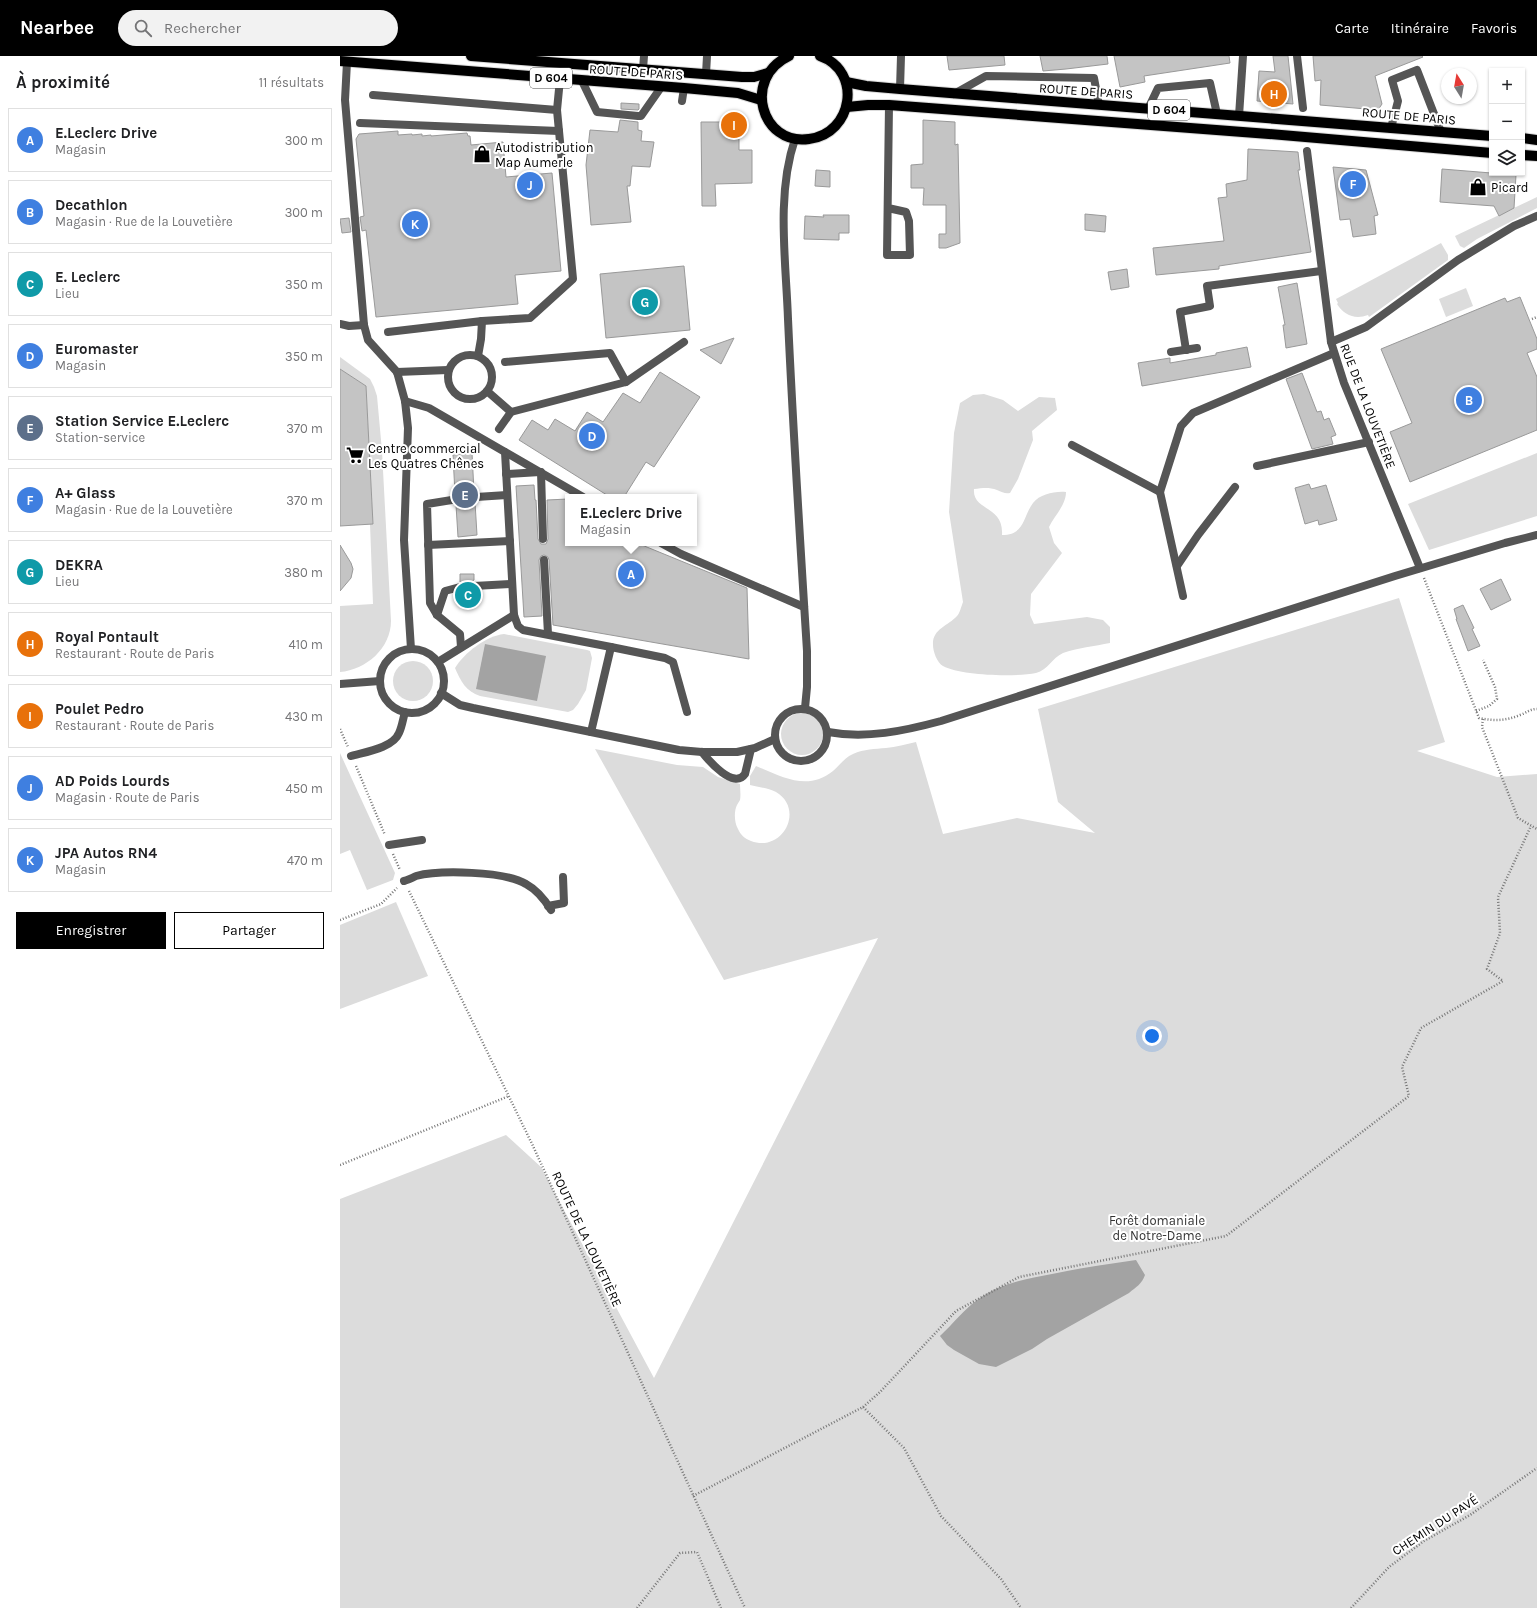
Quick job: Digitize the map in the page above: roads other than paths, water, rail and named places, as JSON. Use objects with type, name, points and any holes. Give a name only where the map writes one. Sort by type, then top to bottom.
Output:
[{"type":"main road","name":"ROUTE DE PARIS","points":[[471,56],[579,60],[643,69],[742,78],[754,77],[768,73]]},
{"type":"main road","points":[[789,56],[774,65],[768,73],[762,86],[761,100],[764,113],[772,125],[782,134],[796,139],[809,140],[822,136],[833,129],[842,119],[847,107],[848,94],[846,82],[840,71],[832,63],[820,56]]},
{"type":"main road","name":"ROUTE DE PARIS","points":[[343,62],[662,86],[738,93],[761,100]]},
{"type":"main road","name":"ROUTE DE PARIS","points":[[846,82],[866,86],[954,94],[1489,136]]},
{"type":"main road","name":"D 604","points":[[847,107],[868,104],[888,105],[1269,134],[1489,153]]},
{"type":"main road","points":[[1525,138],[1537,140]]},
{"type":"main road","points":[[1525,155],[1537,156]]},
{"type":"street","points":[[643,69],[644,56]]},
{"type":"street","points":[[706,74],[707,56]]},
{"type":"street","points":[[900,89],[901,56]]},
{"type":"street","points":[[1240,116],[1243,56]]},
{"type":"street","points":[[1297,56],[1303,108]]},
{"type":"street","points":[[343,62],[364,326],[368,340],[397,372],[405,401],[408,428],[404,540],[411,649]]},
{"type":"street","points":[[1391,128],[1398,101],[1392,80],[1417,70],[1441,132]]},
{"type":"street","points":[[954,94],[986,76],[1094,78],[1099,105]]},
{"type":"street","points":[[388,332],[482,321],[530,318],[573,279],[557,110],[560,79]]},
{"type":"street","points":[[582,81],[598,112],[638,116],[641,116],[662,86]]},
{"type":"street","points":[[1148,109],[1158,88],[1210,83],[1217,114]]},
{"type":"street","points":[[682,102],[684,88]]},
{"type":"street","points":[[373,95],[557,110]]},
{"type":"street","points":[[888,105],[887,255],[910,255],[909,221],[906,212],[888,208]]},
{"type":"street","points":[[360,123],[559,131]]},
{"type":"street","points":[[796,139],[788,165],[784,210],[792,419],[807,666],[805,708]]},
{"type":"street","name":"RUE DE LA LOUVETIÈRE","points":[[1308,151],[1321,271],[1331,342],[1344,383],[1420,568]]},
{"type":"street","points":[[1331,342],[1366,327],[1458,260],[1514,226],[1537,216]]},
{"type":"street","points":[[1186,350],[1180,312],[1210,306],[1207,286],[1321,271]]},
{"type":"street","points":[[478,356],[482,321]]},
{"type":"street","points":[[340,324],[349,326],[364,326]]},
{"type":"street","points":[[499,429],[511,412],[626,382],[684,342]]},
{"type":"street","points":[[1171,352],[1197,348]]},
{"type":"street","points":[[505,362],[610,353],[626,382]]},
{"type":"street","points":[[1183,596],[1160,492],[1181,426],[1193,413],[1334,353]]},
{"type":"street","points":[[472,354],[488,363],[492,374],[492,380],[487,391],[481,396],[474,399],[466,399],[459,397],[449,386],[447,378],[448,370],[455,360],[472,354]]},
{"type":"street","points":[[397,372],[448,370]]},
{"type":"street","points":[[487,391],[511,412]]},
{"type":"street","points":[[405,401],[429,408],[578,494]]},
{"type":"street","points":[[1257,466],[1369,442]]},
{"type":"street","points":[[1072,445],[1160,492]]},
{"type":"street","points":[[505,452],[514,615],[518,626],[523,630],[666,658],[673,662],[687,712]]},
{"type":"street","points":[[506,474],[541,472]]},
{"type":"street","points":[[541,472],[543,539]]},
{"type":"street","points":[[1176,566],[1235,487]]},
{"type":"street","points":[[476,497],[507,495]]},
{"type":"street","points":[[458,499],[427,504],[430,603],[437,615],[460,634],[461,647]]},
{"type":"street","points":[[828,732],[844,735],[892,732],[941,721],[1420,568],[1537,535]]},
{"type":"street","points":[[428,545],[510,541]]},
{"type":"street","points":[[666,546],[681,554],[804,607]]},
{"type":"street","points":[[544,560],[548,634]]},
{"type":"street","points":[[474,586],[512,584]]},
{"type":"street","points":[[437,615],[445,591],[460,587]]},
{"type":"street","points":[[438,662],[514,615]]},
{"type":"street","points":[[591,732],[611,647]]},
{"type":"street","points":[[411,649],[421,650],[438,662],[443,672],[444,682],[441,693],[436,702],[427,709],[416,712],[405,712],[398,710],[386,700],[380,681],[384,665],[395,653],[411,649]]},
{"type":"street","points":[[340,684],[380,681]]},
{"type":"street","points":[[441,693],[460,705],[679,750],[717,753],[751,749],[775,739]]},
{"type":"street","points":[[805,708],[818,714],[823,719],[828,732],[824,750],[809,760],[800,761],[787,757],[778,748],[775,739],[775,731],[782,716],[796,709],[805,708]]},
{"type":"street","points":[[351,756],[375,750],[389,743],[398,735],[405,712]]},
{"type":"street","points":[[702,752],[720,772],[730,777],[739,778],[743,777],[745,774],[751,749]]},
{"type":"street","points":[[389,845],[422,840]]},
{"type":"street","points":[[404,881],[416,876],[439,874],[494,874],[525,883],[538,893],[550,908],[564,902],[563,877]]},
{"type":"place","name":"Royal Pontault","points":[[1274,94]]},
{"type":"place","name":"Poulet Pedro","points":[[734,125]]},
{"type":"place","name":"Autodistribution Map Aumerle","points":[[482,154]]},
{"type":"place","name":"A+ Glass","points":[[1353,184]]},
{"type":"place","name":"AD Poids Lourds","points":[[530,185]]},
{"type":"place","name":"Picard","points":[[1478,187]]},
{"type":"place","name":"JPA Autos RN4","points":[[415,224]]},
{"type":"place","name":"DEKRA","points":[[645,302]]},
{"type":"place","name":"Decathlon","points":[[1469,400]]},
{"type":"place","name":"Euromaster","points":[[592,436]]},
{"type":"place","name":"Centre commercial Les Quatres Chênes","points":[[355,455]]},
{"type":"place","name":"Station Service E.Leclerc","points":[[465,495]]},
{"type":"place","name":"E.Leclerc Drive","points":[[631,574]]},
{"type":"place","name":"E. Leclerc","points":[[468,595]]},
{"type":"park label","name":"Forêt domaniale de Notre-Dame","points":[[1157,1228]]}]
